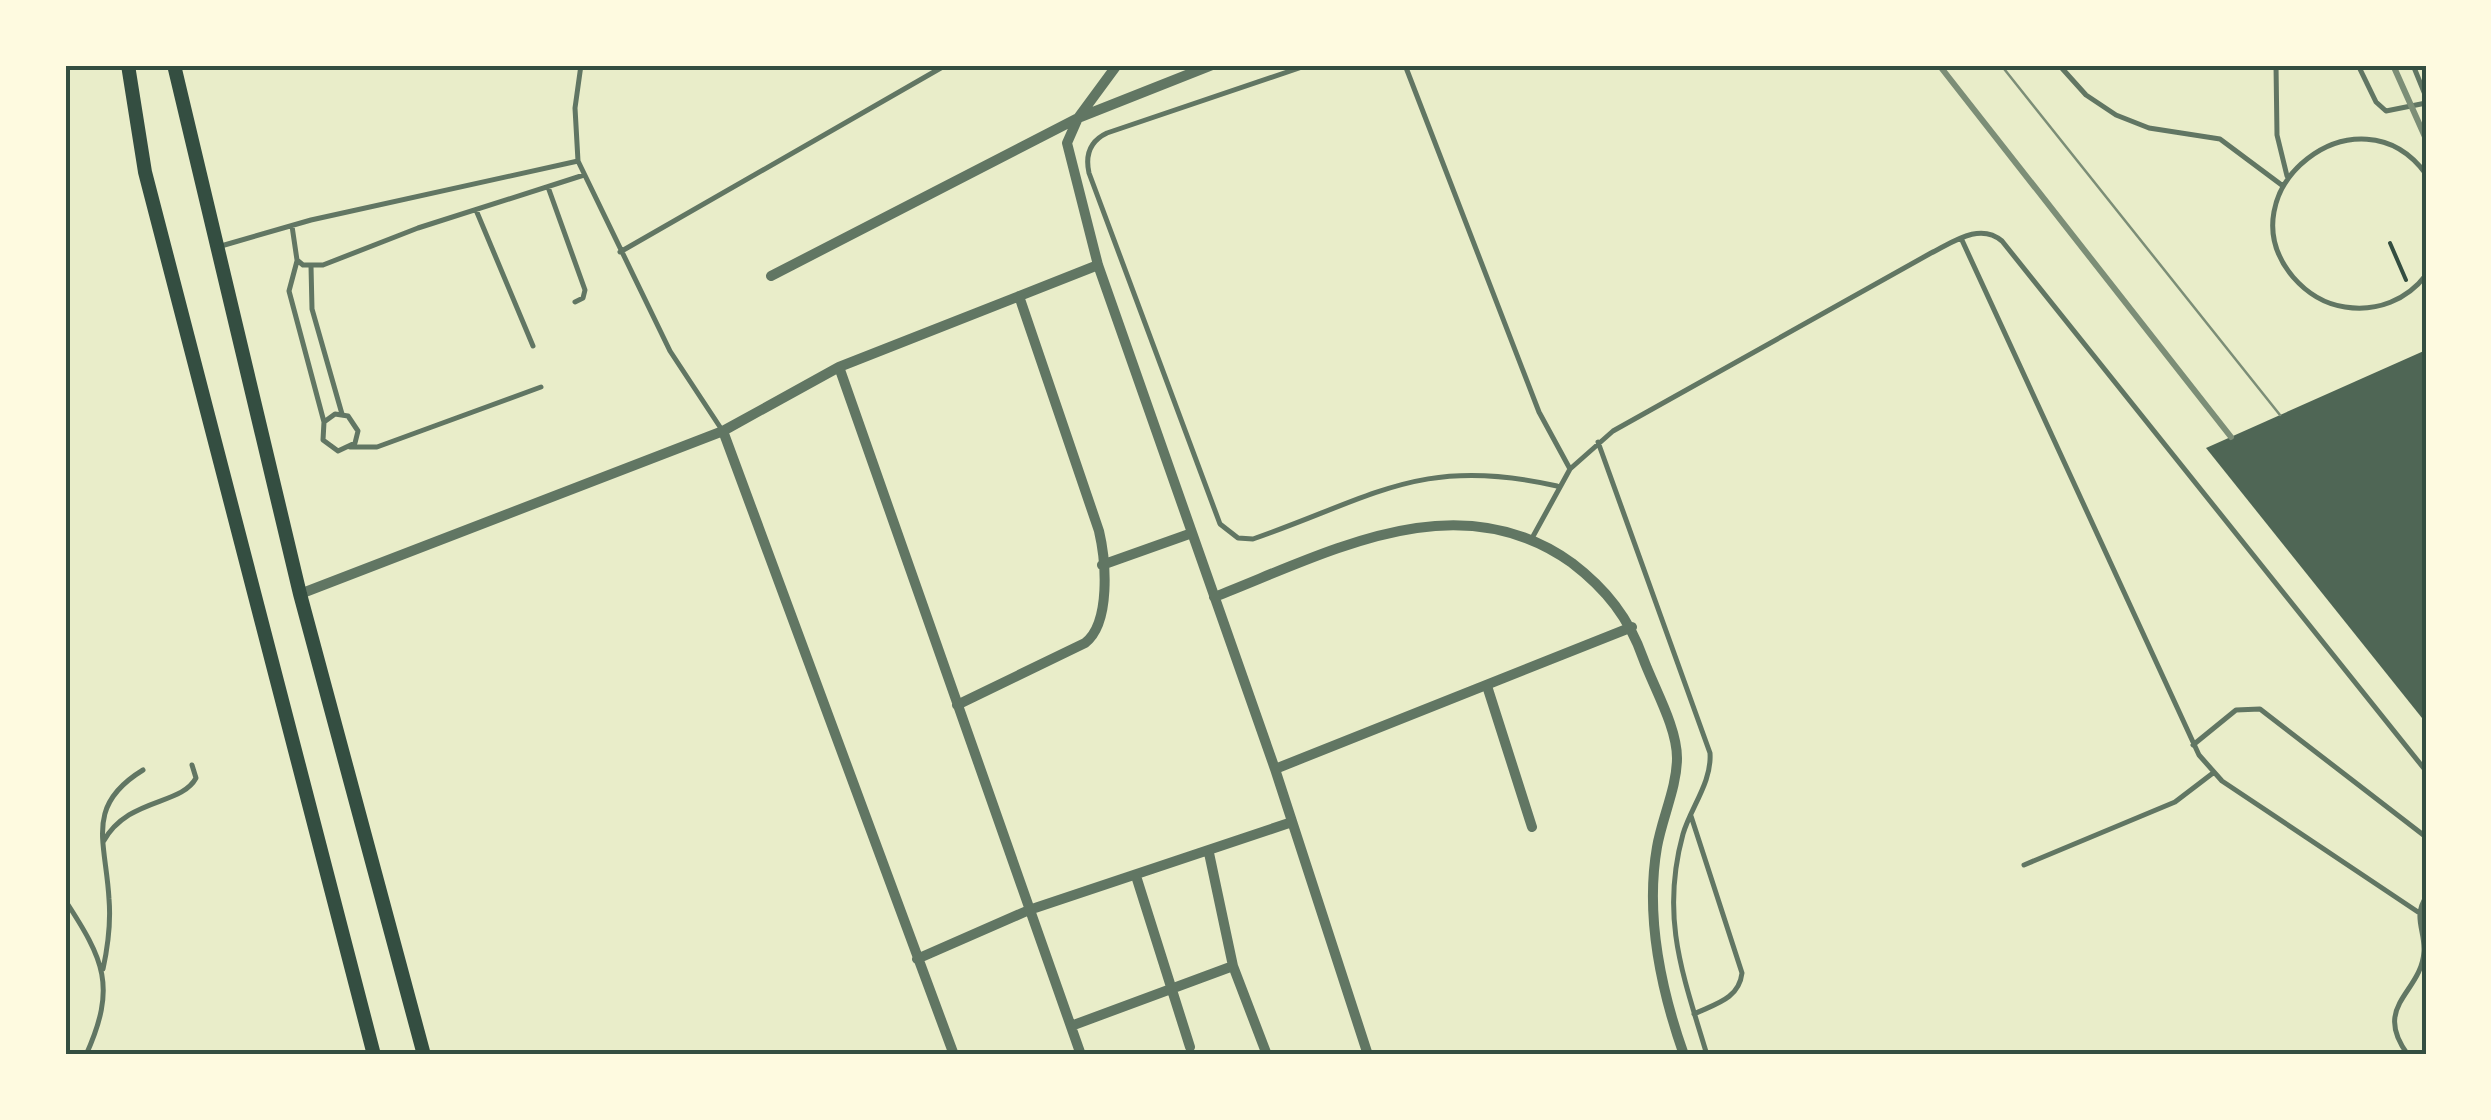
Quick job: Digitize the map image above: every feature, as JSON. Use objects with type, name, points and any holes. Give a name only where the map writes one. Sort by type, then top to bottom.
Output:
[{"type":"main road","points":[[128,65],[145,172],[374,1055]]},
{"type":"main road","points":[[174,65],[214,248],[300,594],[424,1055]]},
{"type":"street","points":[[1117,65],[1078,118],[1067,142],[1098,266],[1275,770],[1368,1055]]},
{"type":"street","points":[[772,276],[1078,118],[1212,65]]},
{"type":"street","points":[[300,594],[722,431],[839,366],[1098,266]]},
{"type":"street","points":[[956,705],[1091,638],[1099,626],[1099,532],[1019,296]]},
{"type":"street","points":[[839,366],[1081,1055]]},
{"type":"street","points":[[722,431],[954,1055]]},
{"type":"street","points":[[1214,597],[1398,529],[1466,524],[1531,540],[1588,576],[1632,627],[1677,753],[1653,880],[1656,945],[1684,1055]]},
{"type":"street","points":[[1102,565],[1192,533]]},
{"type":"street","points":[[1275,770],[1632,627]]},
{"type":"street","points":[[1487,686],[1532,827]]},
{"type":"street","points":[[917,958],[1030,910],[1292,822]]},
{"type":"street","points":[[1209,853],[1233,966],[1267,1055]]},
{"type":"street","points":[[1136,876],[1190,1048]]},
{"type":"street","points":[[1071,1026],[1233,966]]},
{"type":"lane","points":[[581,65],[574,108],[578,162],[688,382],[722,431]]},
{"type":"lane","points":[[620,252],[946,65]]},
{"type":"lane","points":[[1308,65],[1107,133],[1094,142],[1087,157],[1088,173],[1220,524],[1231,535],[1253,539],[1358,496],[1423,478],[1490,475],[1558,486]]},
{"type":"lane","points":[[1404,65],[1539,412],[1570,470]]},
{"type":"lane","points":[[2060,65],[2086,95],[2116,115],[2148,128],[2220,139],[2283,186]]},
{"type":"lane","points":[[2276,65],[2277,135],[2288,177]]},
{"type":"lane","points":[[2358,65],[2376,102],[2386,110],[2426,100],[2412,65]]},
{"type":"lane","points":[[2426,174],[2403,152],[2362,139],[2320,148],[2288,177],[2274,228],[2287,269],[2319,299],[2361,309],[2382,306],[2402,297],[2426,275]]},
{"type":"lane","points":[[214,248],[292,226],[578,162]]},
{"type":"lane","points":[[297,260],[311,266],[584,176]]},
{"type":"lane","points":[[548,187],[584,290],[583,298],[575,302]]},
{"type":"lane","points":[[476,210],[533,346]]},
{"type":"lane","points":[[292,226],[297,260],[289,291],[327,445],[338,450],[377,447],[542,387]]},
{"type":"lane","points":[[1531,540],[1558,486],[1598,442],[1962,238],[1981,232],[2002,241],[2426,771]]},
{"type":"lane","points":[[1962,238],[2193,745],[2213,773],[2418,912]]},
{"type":"lane","points":[[311,266],[312,309],[342,414]]},
{"type":"lane","points":[[324,422],[342,414],[353,419],[358,431],[350,447]]},
{"type":"lane","points":[[1598,442],[1709,745],[1710,769],[1690,813],[1679,851],[1672,910],[1674,945],[1707,1055]]},
{"type":"lane","points":[[2193,745],[2236,710],[2260,709],[2426,838]]},
{"type":"lane","points":[[101,845],[109,830],[134,808],[194,784],[192,764]]},
{"type":"lane","points":[[86,1055],[104,1007],[103,969],[110,904],[101,822],[109,800],[124,782],[143,770]]},
{"type":"lane","points":[[2024,865],[2175,802],[2213,773]]},
{"type":"lane","points":[[1690,813],[1742,973],[1740,986],[1730,997],[1694,1014]]},
{"type":"lane","points":[[2408,1055],[2398,1039],[2394,1014],[2423,956],[2418,912],[2426,897]]},
{"type":"lane","points":[[65,900],[103,969]]},
{"type":"path","points":[[2390,244],[2402,272]]},
{"type":"building","points":[[2426,350],[2426,723],[2206,448]]},
{"type":"tram line","points":[[2001,65],[2280,415]]},
{"type":"railway","points":[[1939,65],[2231,437]]},
{"type":"railway","points":[[2393,65],[2426,139]]}]
